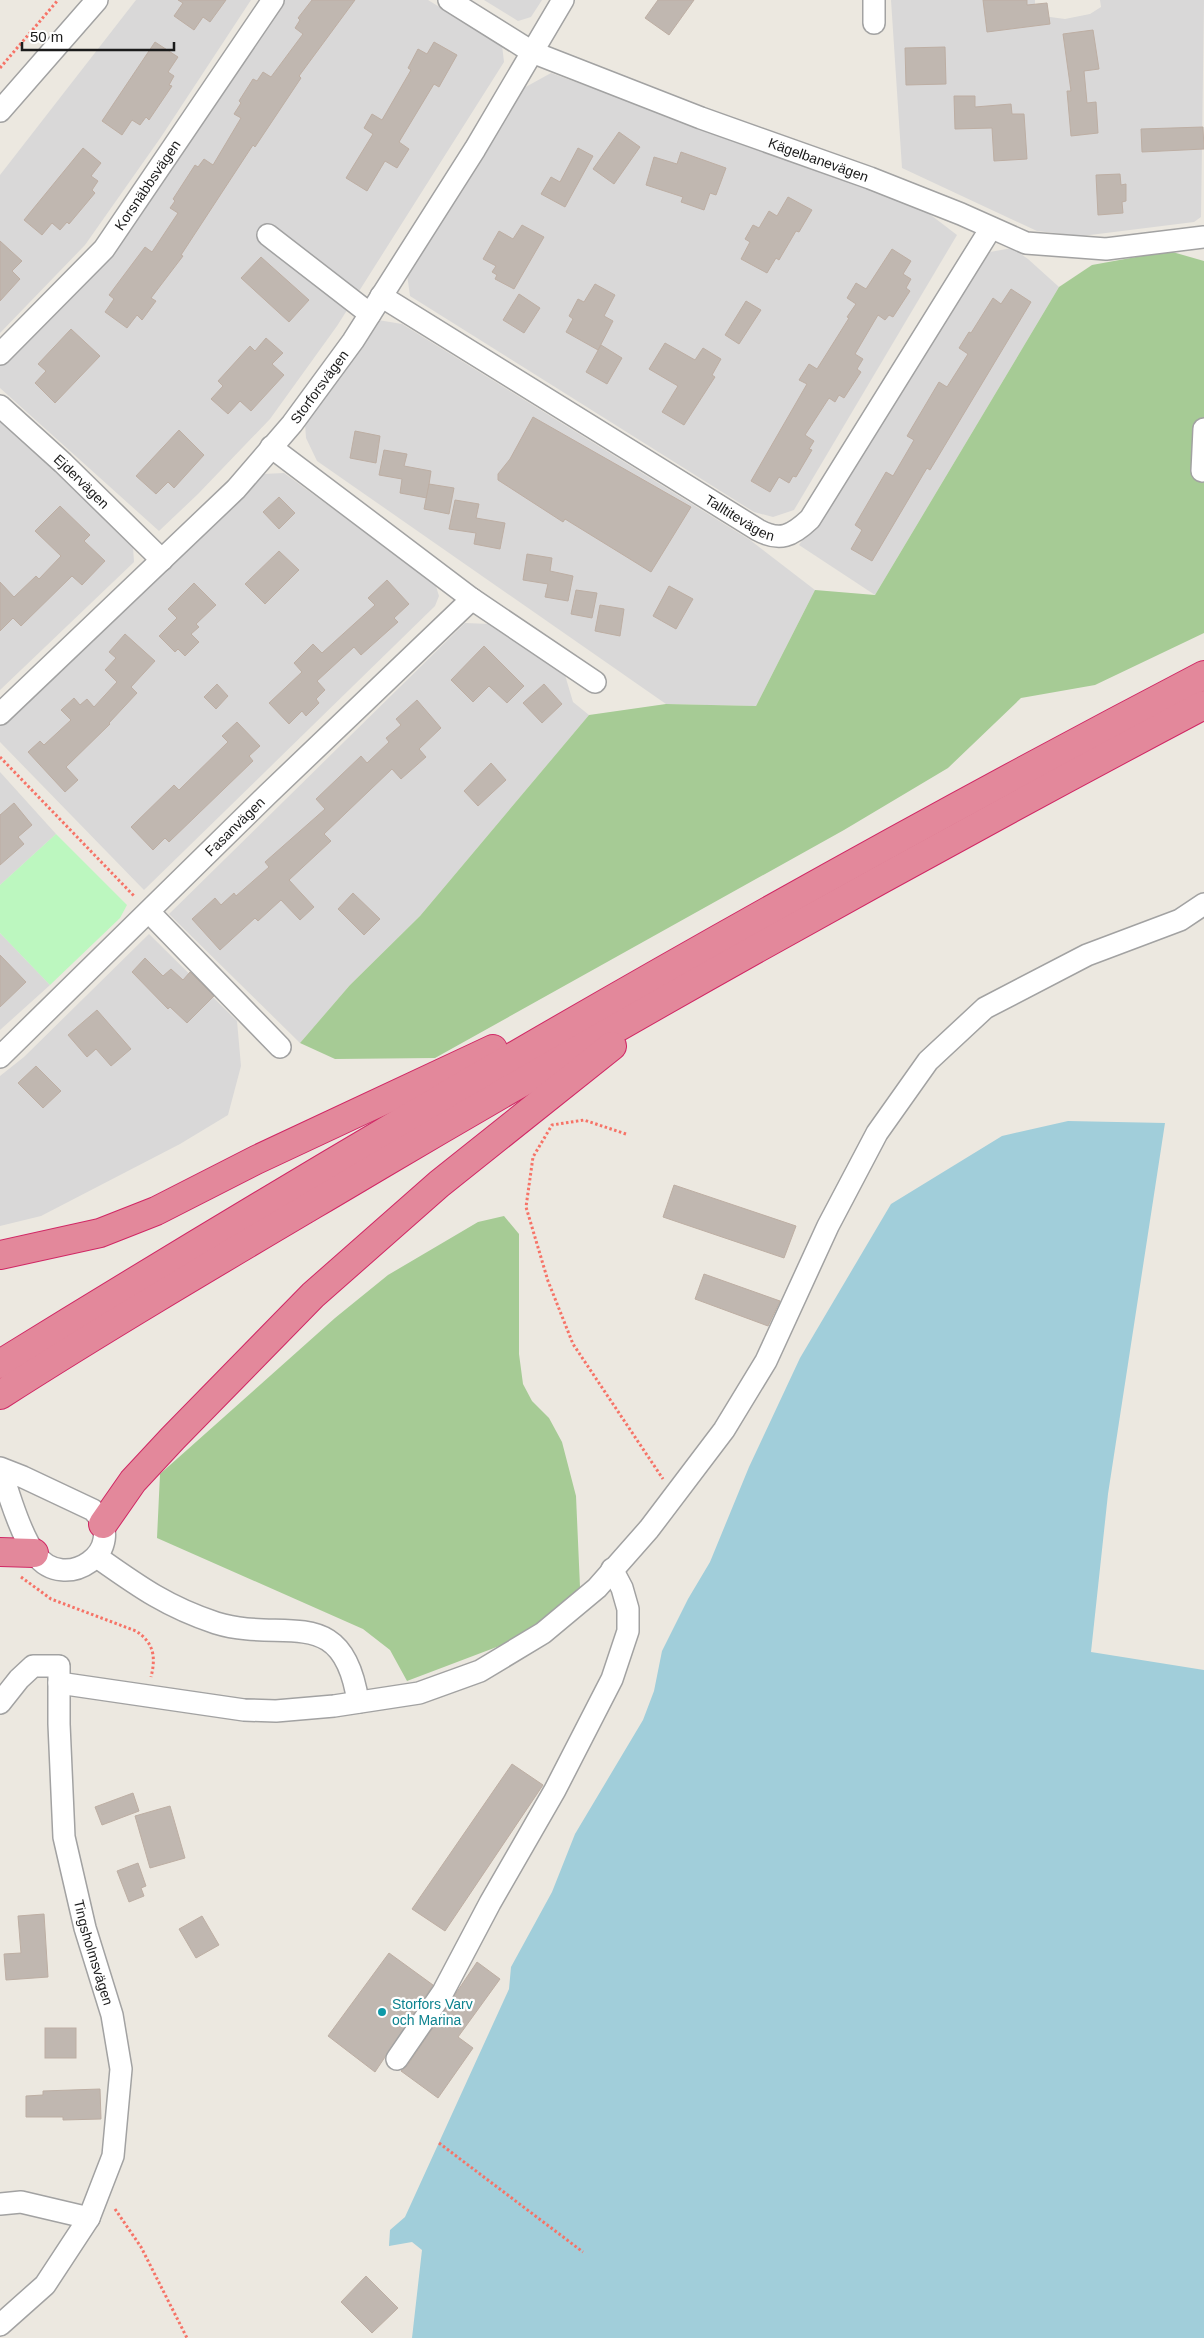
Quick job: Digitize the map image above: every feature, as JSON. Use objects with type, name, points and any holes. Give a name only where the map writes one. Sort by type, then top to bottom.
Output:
[{"type":"highway","points":[[0,1395],[274,1228],[677,977],[883,846],[1204,675]]},
{"type":"highway","points":[[0,1364],[317,1171],[677,977],[949,841],[1204,705]]},
{"type":"highway","points":[[0,1255],[100,1233],[156,1211],[256,1160],[677,977]]},
{"type":"highway","points":[[103,1524],[133,1481],[313,1295],[677,977]]},
{"type":"street","points":[[0,111],[97,0]]},
{"type":"street","name":"Korsnäbbsvägen","points":[[0,354],[104,249],[273,0]]},
{"type":"street","name":"Kägelbanevägen","points":[[449,0],[532,52],[701,118],[870,178],[1026,244],[1106,249],[1204,236]]},
{"type":"street","name":"Storforsvägen","points":[[0,714],[236,489],[303,409],[375,305],[475,149],[563,0]]},
{"type":"street","points":[[874,0],[874,23]]},
{"type":"street","name":"Talltitevägen","points":[[268,235],[375,305],[758,530],[768,535],[780,537],[790,534],[810,519],[991,228]]},
{"type":"street","name":"Ejdervägen","points":[[0,406],[162,560]]},
{"type":"street","points":[[1202,471],[1204,429]]},
{"type":"street","points":[[271,447],[472,599],[595,682]]},
{"type":"street","name":"Fasanvägen","points":[[0,1057],[268,794],[472,599]]},
{"type":"street","points":[[0,1703],[19,1679],[33,1666],[147,1696],[244,1710],[276,1711],[358,1702],[418,1693],[480,1671],[543,1633],[590,1593],[612,1569],[676,1495],[724,1430],[766,1361],[793,1306],[828,1226],[877,1133],[928,1061],[985,1008],[1087,955],[1180,920],[1204,904]]},
{"type":"street","points":[[149,912],[280,1047]]},
{"type":"street","points":[[0,1469],[22,1476],[81,1503],[93,1510],[103,1524],[103,1540],[97,1557],[80,1568],[59,1570],[15,1553],[0,1469]]},
{"type":"street","points":[[97,1557],[154,1597],[187,1613],[219,1624],[250,1629],[303,1631],[324,1638],[343,1653],[352,1672],[358,1702]]},
{"type":"street","points":[[397,2059],[443,1992],[490,1903],[555,1790],[612,1678],[628,1632],[628,1610],[622,1588],[612,1569]]},
{"type":"street","name":"Tingsholmsvägen","points":[[0,2325],[46,2285],[89,2218],[113,2156],[121,2069],[112,2015],[85,1928],[64,1837],[59,1674]]},
{"type":"street","points":[[0,2204],[21,2202],[89,2218]]},
{"type":"path","points":[[0,68],[58,0]]},
{"type":"path","points":[[0,757],[149,912]]},
{"type":"path","points":[[626,1134],[584,1120],[552,1125],[534,1157],[526,1207],[548,1281],[573,1344],[649,1460],[676,1495]]},
{"type":"path","points":[[15,1553],[13,1572],[51,1599],[136,1630],[145,1636],[150,1643],[154,1655],[147,1696]]},
{"type":"path","points":[[439,2143],[583,2252]]},
{"type":"path","points":[[101,2188],[141,2247],[187,2338]]},
{"type":"shaded area","points":[[136,0],[251,0],[161,137],[85,245],[0,333],[0,175]]},
{"type":"shaded area","points":[[285,0],[428,0],[502,45],[504,62],[337,326],[270,419],[198,494],[159,531],[0,388],[0,363],[161,173]]},
{"type":"shaded area","points":[[484,0],[542,0],[531,17],[518,21]]},
{"type":"shaded area","points":[[891,0],[1035,0],[1035,15],[1065,19],[1090,14],[1101,7],[1100,0],[1204,0],[1201,217],[1194,222],[1082,236],[1037,231],[902,168]]},
{"type":"shaded area","points":[[551,73],[923,209],[957,235],[794,510],[773,517],[754,512],[410,296],[407,274],[522,89]]},
{"type":"shaded area","points":[[1012,248],[1028,259],[1059,287],[875,595],[799,545],[990,252]]},
{"type":"shaded area","points":[[378,320],[402,324],[750,540],[815,590],[756,706],[666,704],[317,461],[306,438],[305,424]]},
{"type":"shaded area","points":[[0,417],[133,547],[134,562],[0,690]]},
{"type":"shaded area","points":[[284,473],[435,583],[439,596],[435,606],[144,890],[0,742],[0,726],[263,474]]},
{"type":"shaded area","points":[[465,623],[490,624],[565,675],[573,702],[589,715],[420,916],[350,985],[300,1043],[169,914]]},
{"type":"shaded area","points":[[0,772],[56,834],[0,885]]},
{"type":"shaded area","points":[[0,933],[50,985],[0,1030]]},
{"type":"shaded area","points":[[149,934],[237,1021],[241,1066],[228,1115],[180,1144],[41,1216],[0,1226],[0,1076],[24,1057]]},
{"type":"green space","points":[[1169,251],[1204,261],[1204,633],[1095,685],[1021,698],[948,768],[844,830],[435,1058],[335,1059],[300,1043],[350,985],[420,916],[589,715],[666,704],[756,706],[815,590],[875,595],[1059,287],[1092,265]]},
{"type":"green space","points":[[56,834],[127,905],[120,918],[50,985],[0,933],[0,885]]},
{"type":"green space","points":[[504,1216],[519,1234],[519,1354],[523,1384],[532,1401],[549,1418],[562,1442],[576,1496],[580,1587],[550,1615],[502,1645],[407,1681],[390,1650],[363,1629],[157,1538],[160,1474],[335,1318],[388,1275],[478,1222]]},
{"type":"water","points":[[1068,1121],[1165,1123],[1108,1494],[1091,1652],[1204,1670],[1204,2338],[412,2338],[422,2250],[412,2242],[389,2246],[390,2230],[405,2217],[509,1989],[511,1967],[552,1892],[575,1834],[643,1720],[654,1691],[662,1651],[688,1599],[710,1562],[749,1467],[800,1358],[891,1204],[1002,1136]]},
{"type":"building","points":[[178,0],[226,0],[210,22],[203,17],[194,30],[174,16],[183,3]]},
{"type":"building","points":[[312,0],[355,0],[299,76],[301,78],[255,147],[253,145],[181,255],[183,256],[151,298],[156,301],[142,320],[137,315],[127,328],[105,312],[114,299],[109,295],[145,247],[152,252],[178,213],[170,208],[175,201],[173,199],[195,165],[198,167],[204,159],[213,165],[241,118],[234,114],[241,103],[239,101],[253,79],[257,81],[263,72],[271,77],[303,34],[295,28],[300,20],[298,18]]},
{"type":"building","points":[[658,0],[694,0],[669,35],[645,18]]},
{"type":"building","points":[[983,0],[1027,0],[1027,5],[1047,3],[1050,24],[987,32]]},
{"type":"building","points":[[1093,30],[1099,69],[1084,71],[1087,103],[1096,102],[1098,133],[1071,136],[1067,91],[1071,91],[1063,34]]},
{"type":"building","points":[[155,42],[178,57],[168,72],[174,76],[169,85],[172,86],[149,120],[146,117],[140,125],[132,120],[122,135],[102,121]]},
{"type":"building","points":[[434,42],[457,55],[439,87],[434,84],[399,142],[409,149],[397,168],[385,161],[367,191],[346,178],[373,134],[364,128],[372,114],[382,120],[411,70],[408,68],[418,49],[427,54]]},
{"type":"building","points":[[945,47],[946,84],[906,85],[905,48]]},
{"type":"building","points":[[954,96],[975,96],[975,107],[1011,104],[1012,114],[1024,114],[1027,159],[994,161],[992,128],[955,129]]},
{"type":"building","points":[[1203,127],[1204,149],[1142,152],[1141,129]]},
{"type":"building","points":[[619,132],[640,147],[614,184],[593,169]]},
{"type":"building","points":[[83,148],[101,163],[91,176],[98,181],[92,190],[95,193],[69,224],[67,222],[60,230],[52,223],[42,235],[24,220]]},
{"type":"building","points":[[578,148],[593,156],[565,207],[541,194],[551,177],[560,182]]},
{"type":"building","points":[[681,152],[726,168],[716,195],[710,193],[704,210],[681,202],[683,197],[646,185],[654,157],[677,164]]},
{"type":"building","points":[[1120,174],[1121,185],[1126,184],[1126,201],[1122,202],[1123,213],[1098,215],[1096,175]]},
{"type":"building","points":[[788,197],[812,210],[799,232],[796,231],[779,260],[776,258],[767,273],[741,259],[750,242],[745,239],[753,225],[759,228],[769,211],[777,216]]},
{"type":"building","points":[[522,225],[544,237],[514,289],[495,279],[497,275],[492,272],[496,266],[483,259],[499,231],[513,239]]},
{"type":"building","points":[[0,241],[22,261],[12,271],[20,279],[0,301]]},
{"type":"building","points":[[892,249],[911,261],[903,274],[911,279],[906,288],[910,291],[893,317],[889,315],[885,320],[878,315],[855,354],[863,359],[857,369],[861,372],[844,398],[839,395],[835,402],[829,398],[805,435],[814,441],[809,449],[812,450],[796,477],[793,476],[789,483],[779,477],[770,492],[751,481],[807,384],[799,380],[809,364],[817,369],[849,318],[847,317],[856,304],[847,298],[856,283],[866,289]]},
{"type":"building","points":[[261,257],[309,300],[289,322],[241,278]]},
{"type":"building","points":[[595,284],[615,295],[604,316],[613,321],[598,350],[566,332],[573,319],[569,316],[578,299],[584,302]]},
{"type":"building","points":[[1011,289],[1031,302],[930,470],[927,468],[872,561],[851,549],[862,530],[855,525],[886,472],[893,476],[914,440],[907,436],[939,382],[947,387],[968,354],[959,348],[969,332],[971,333],[993,298],[1001,304]]},
{"type":"building","points":[[519,294],[540,308],[524,333],[503,320]]},
{"type":"building","points":[[746,301],[761,310],[739,344],[725,335]]},
{"type":"building","points":[[71,329],[100,356],[55,403],[35,383],[46,371],[38,364]]},
{"type":"building","points":[[266,338],[283,353],[272,364],[284,375],[251,411],[240,401],[228,414],[211,399],[223,386],[218,381],[250,346],[255,351]]},
{"type":"building","points":[[665,343],[695,360],[703,348],[721,359],[712,375],[715,377],[684,425],[662,412],[678,386],[649,369]]},
{"type":"building","points":[[601,345],[622,358],[607,384],[586,372]]},
{"type":"building","points":[[533,417],[691,507],[651,572],[565,519],[563,522],[498,480],[498,474],[510,459]]},
{"type":"building","points":[[179,430],[204,455],[174,488],[168,482],[156,494],[136,476]]},
{"type":"building","points":[[355,431],[380,436],[376,463],[350,458]]},
{"type":"building","points":[[384,450],[407,454],[404,466],[431,471],[427,498],[400,493],[402,479],[379,475]]},
{"type":"building","points":[[429,484],[454,488],[449,514],[424,509]]},
{"type":"building","points":[[279,497],[295,513],[279,529],[263,512]]},
{"type":"building","points":[[455,500],[479,504],[476,518],[505,523],[500,549],[474,544],[476,533],[449,529]]},
{"type":"building","points":[[60,506],[90,535],[84,541],[105,561],[82,585],[72,576],[21,626],[13,618],[0,631],[0,582],[14,597],[36,576],[39,579],[61,556],[35,531]]},
{"type":"building","points":[[279,551],[299,570],[265,604],[245,584]]},
{"type":"building","points":[[527,554],[552,558],[550,571],[573,576],[568,601],[545,597],[548,584],[523,580]]},
{"type":"building","points":[[387,580],[409,604],[394,618],[398,622],[361,655],[354,647],[317,681],[325,690],[316,699],[319,703],[306,716],[302,711],[289,724],[269,703],[302,672],[294,663],[313,644],[322,653],[375,605],[368,598]]},
{"type":"building","points":[[194,583],[216,605],[196,624],[199,627],[191,634],[199,642],[185,656],[178,649],[175,652],[159,636],[177,618],[168,609]]},
{"type":"building","points":[[669,586],[693,599],[676,629],[653,616]]},
{"type":"building","points":[[576,590],[597,593],[592,618],[571,614]]},
{"type":"building","points":[[600,605],[624,609],[620,636],[595,631]]},
{"type":"building","points":[[125,634],[155,661],[131,687],[137,693],[110,724],[66,767],[78,780],[65,792],[28,752],[40,741],[44,745],[71,720],[61,710],[74,698],[80,705],[87,699],[94,707],[117,682],[105,670],[116,658],[109,652]]},
{"type":"building","points":[[484,646],[524,686],[507,703],[489,686],[473,702],[451,680]]},
{"type":"building","points":[[217,684],[228,696],[216,709],[204,697]]},
{"type":"building","points":[[544,684],[562,704],[542,723],[523,703]]},
{"type":"building","points":[[417,700],[441,728],[419,749],[426,757],[401,779],[392,769],[324,834],[331,841],[289,880],[314,907],[300,920],[281,900],[258,921],[255,918],[220,950],[192,919],[215,898],[221,905],[234,893],[236,896],[269,867],[265,862],[325,809],[316,799],[361,756],[367,763],[389,742],[386,738],[401,725],[396,719]]},
{"type":"building","points":[[237,722],[260,746],[249,756],[253,761],[169,842],[165,838],[153,850],[131,827],[174,785],[179,790],[228,742],[222,736]]},
{"type":"building","points":[[491,763],[506,780],[478,806],[464,791]]},
{"type":"building","points":[[14,803],[32,825],[18,837],[24,844],[0,865],[0,815]]},
{"type":"building","points":[[353,893],[380,919],[364,935],[338,909]]},
{"type":"building","points":[[0,955],[26,982],[0,1007]]},
{"type":"building","points":[[145,958],[163,976],[171,969],[183,980],[190,972],[214,996],[187,1023],[170,1007],[168,1009],[132,972]]},
{"type":"building","points":[[97,1010],[131,1049],[111,1066],[96,1049],[87,1057],[68,1035]]},
{"type":"building","points":[[36,1066],[61,1091],[43,1108],[18,1083]]},
{"type":"building","points":[[674,1185],[796,1226],[784,1258],[663,1217]]},
{"type":"building","points":[[704,1274],[780,1301],[768,1326],[695,1299]]},
{"type":"building","points":[[512,1764],[543,1785],[445,1931],[412,1909]]},
{"type":"building","points":[[133,1793],[139,1811],[102,1825],[95,1807]]},
{"type":"building","points":[[170,1806],[185,1858],[150,1868],[135,1816]]},
{"type":"building","points":[[138,1863],[146,1886],[141,1888],[144,1896],[129,1902],[117,1871]]},
{"type":"building","points":[[44,1914],[48,1977],[6,1980],[4,1954],[21,1953],[18,1916]]},
{"type":"building","points":[[202,1916],[219,1945],[196,1958],[179,1929]]},
{"type":"building","name":"Storfors Varv och Marina","points":[[389,1953],[433,1985],[375,2072],[328,2036]]},
{"type":"building","points":[[477,1962],[500,1979],[458,2037],[473,2048],[438,2098],[401,2071],[407,2066]]},
{"type":"building","points":[[45,2028],[76,2028],[76,2058],[45,2058]]},
{"type":"building","points":[[100,2089],[101,2119],[63,2120],[63,2117],[26,2117],[26,2096],[43,2095],[43,2091]]},
{"type":"building","points":[[366,2276],[398,2308],[372,2333],[341,2302]]},
{"type":"place","name":"Storfors Varv och Marina","points":[[382,2012]]}]
